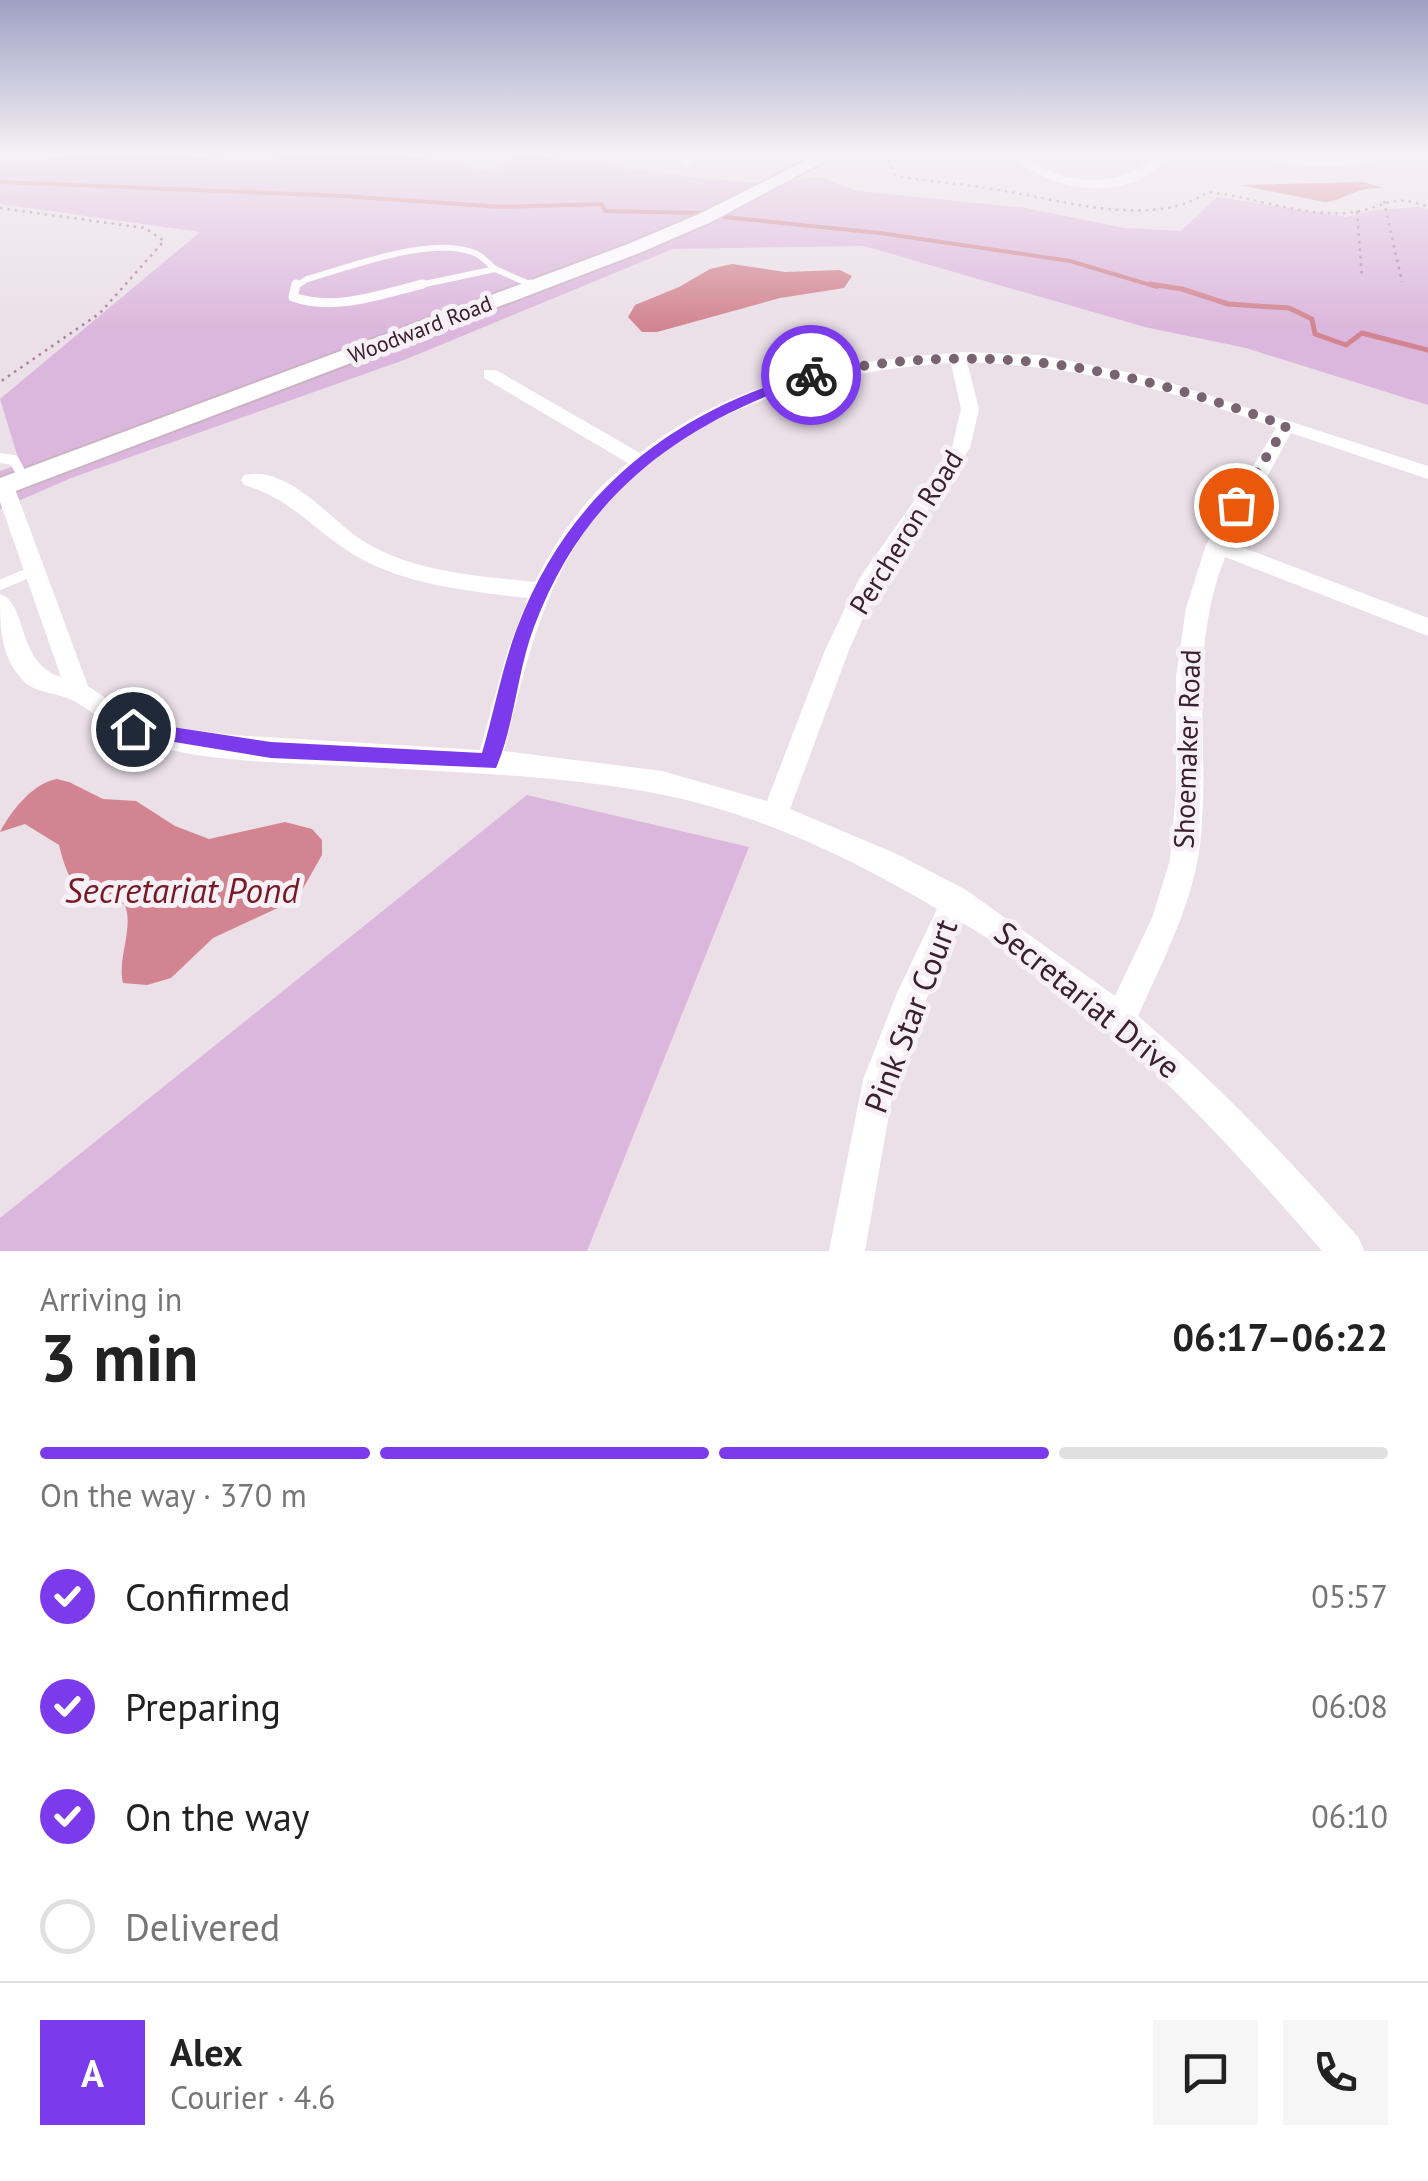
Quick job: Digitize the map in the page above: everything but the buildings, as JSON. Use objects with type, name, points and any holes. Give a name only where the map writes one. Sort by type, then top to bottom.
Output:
[{"type":"street","name":"Woodward Road","points":[[9,484],[534,286],[678,230],[715,211]]},
{"type":"street","points":[[489,762],[524,629],[568,540],[592,508],[640,462],[699,421],[803,377],[883,362],[958,358],[1053,362],[1107,370],[1205,396],[1428,473]]},
{"type":"street","name":"Percheron Road","points":[[775,814],[838,650],[870,579],[962,448],[970,410],[958,358]]},
{"type":"street","points":[[490,374],[640,462]]},
{"type":"street","name":"Shoemaker Road","points":[[1119,1022],[1171,908],[1183,862],[1190,819],[1190,642],[1216,545],[1236,505],[1286,426]]},
{"type":"street","points":[[251,480],[274,483],[298,495],[322,522],[374,556],[476,584],[542,592]]},
{"type":"street","points":[[9,484],[32,571],[72,665],[78,692]]},
{"type":"street","points":[[1216,545],[1428,627]]},
{"type":"street","name":"Secretariat Drive","points":[[0,602],[18,654],[38,680],[78,692],[133,729],[197,742],[271,750],[623,772],[685,786],[845,840],[956,900],[1028,946],[1180,1073],[1302,1198],[1346,1251]]},
{"type":"street","name":"Pink Star Court","points":[[847,1251],[880,1080],[908,1004],[956,900]]},
{"type":"lane","points":[[495,269],[332,304],[293,297],[296,284],[308,279],[421,250],[466,251],[534,286]]},
{"type":"lane","points":[[0,458],[14,460],[9,484]]},
{"type":"lane","points":[[0,585],[32,571]]},
{"type":"path","points":[[0,382],[100,313],[164,241],[145,228],[25,211]]},
{"type":"path","points":[[1323,211],[1352,211]]},
{"type":"path","points":[[1357,211],[1362,278]]},
{"type":"path","points":[[1386,211],[1402,282]]},
{"type":"shaded area","points":[[53,211],[1042,211],[1124,228],[1181,231],[1202,211],[1310,211],[1347,217],[1369,211],[1428,211],[1428,405],[1246,348],[1145,327],[864,246],[673,249],[404,360],[71,478],[0,509],[0,471],[20,464],[0,399],[200,232]]},
{"type":"shaded area","points":[[527,795],[749,847],[587,1251],[0,1251],[0,1218]]},
{"type":"water","points":[[732,264],[785,272],[840,270],[852,276],[844,288],[780,298],[657,332],[642,332],[628,317],[635,305],[710,269]]},
{"type":"water","name":"Secretariat Pond","points":[[57,779],[103,799],[136,801],[175,826],[209,839],[285,822],[312,829],[322,840],[322,855],[297,899],[213,938],[171,978],[147,985],[123,983],[128,924],[125,905],[74,883],[59,845],[25,824],[0,832],[31,793]]},
{"type":"waterway","points":[[623,211],[699,213]]},
{"type":"waterway","points":[[724,217],[880,233],[1070,261],[1157,287]]},
{"type":"waterway","points":[[1150,284],[1182,289],[1228,304],[1289,308],[1312,319],[1315,334],[1346,345],[1362,333],[1428,350]]},
{"type":"way so far","points":[[811,375],[883,362],[986,358],[1107,370],[1205,396],[1286,426],[1236,505]]},
{"type":"route","points":[[133,729],[197,742],[271,750],[489,762],[524,629],[568,540],[592,508],[655,449],[699,421],[752,395],[811,375]]}]
